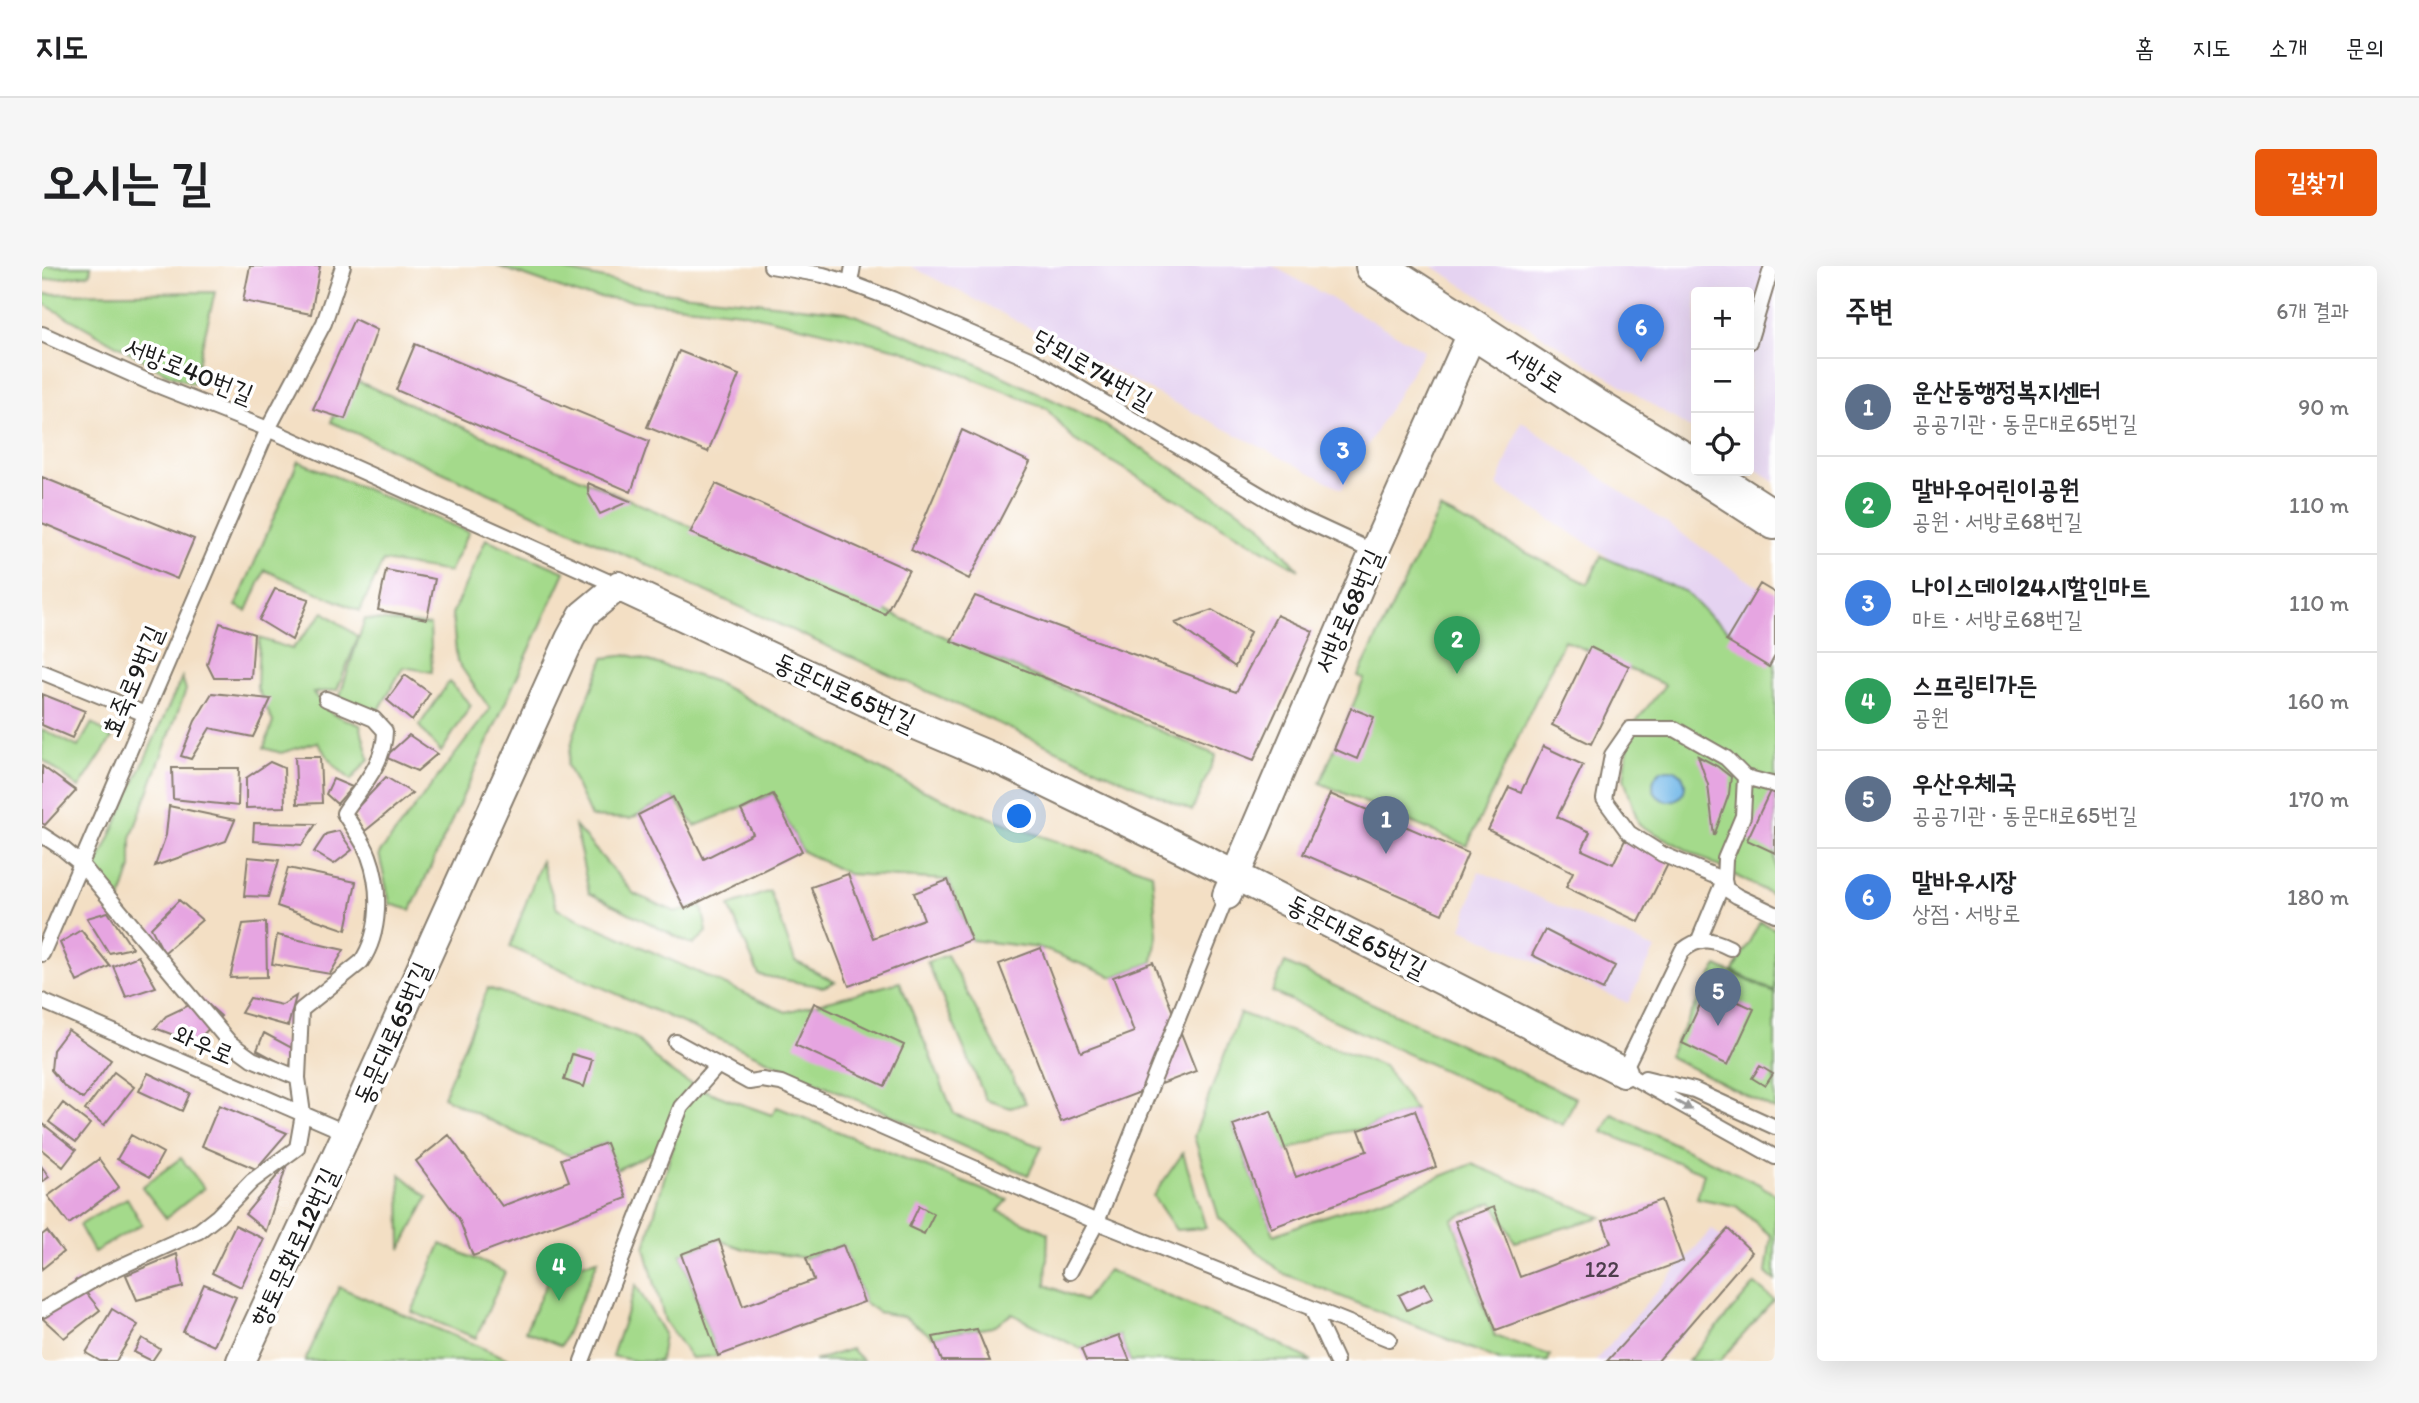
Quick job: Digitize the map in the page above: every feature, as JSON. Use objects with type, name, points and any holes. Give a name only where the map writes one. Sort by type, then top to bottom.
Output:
[{"type":"main road","name":"서방로","points":[[1375,266],[1691,464]]},
{"type":"main road","name":"서방로","points":[[1710,476],[1775,520]]},
{"type":"street","name":"서방로68번길","points":[[1231,884],[1374,552],[1474,329]]},
{"type":"street","name":"동문대로65번길","points":[[347,1133],[570,639],[583,615],[618,586],[709,630],[999,760],[1231,884],[1623,1072]]},
{"type":"street","name":"향토문화로12번길","points":[[241,1361],[347,1133]]},
{"type":"lane","name":"서방로40번길","points":[[42,334],[149,382],[268,429],[324,323],[344,266]]},
{"type":"lane","name":"당뫼로74번길","points":[[771,266],[823,275],[849,283],[1034,361],[1296,516],[1374,552]]},
{"type":"lane","points":[[849,283],[853,266]]},
{"type":"lane","points":[[1754,325],[1772,266]]},
{"type":"lane","points":[[268,429],[618,586]]},
{"type":"lane","name":"효죽로9번길","points":[[42,954],[268,429]]},
{"type":"lane","points":[[42,672],[145,714]]},
{"type":"lane","points":[[42,1310],[104,1274],[199,1231],[218,1216],[252,1181],[297,1148],[303,1114],[298,1078],[301,1010],[361,962],[367,953],[374,929],[377,894],[368,853],[344,813],[380,759],[384,746],[384,731],[374,719],[326,699]]},
{"type":"lane","points":[[1724,880],[1662,854],[1629,833],[1604,799],[1612,755],[1630,729],[1675,729],[1726,758],[1745,777],[1775,785]]},
{"type":"lane","points":[[1745,777],[1743,816],[1725,859],[1724,880],[1726,889],[1737,897],[1775,914]]},
{"type":"lane","points":[[42,835],[80,863],[230,1043],[252,1059],[298,1078]]},
{"type":"lane","points":[[1699,940],[1724,880]]},
{"type":"lane","points":[[1070,1272],[1097,1222],[1231,884]]},
{"type":"lane","points":[[1623,1072],[1682,951],[1699,940],[1717,941],[1730,948]]},
{"type":"lane","name":"와우로","points":[[42,1001],[347,1133]]},
{"type":"lane","points":[[676,1042],[749,1082],[762,1080],[781,1083],[1097,1222],[1389,1339]]},
{"type":"lane","points":[[582,1361],[681,1107],[718,1065]]},
{"type":"lane","points":[[1623,1072],[1694,1090],[1775,1127]]},
{"type":"lane","points":[[1623,1072],[1775,1157]]},
{"type":"lane","points":[[1312,1309],[1336,1361]]},
{"type":"shaded area","points":[[910,266],[1273,266],[1424,350],[1342,489]]},
{"type":"shaded area","points":[[1432,266],[1775,266],[1775,482],[1754,468],[1754,287],[1691,287],[1691,429]]},
{"type":"shaded area","points":[[1521,421],[1775,599],[1775,679],[1595,548],[1497,486]]},
{"type":"shaded area","points":[[1479,871],[1655,949],[1628,1003],[1462,929]]},
{"type":"shaded area","points":[[1712,1229],[1748,1261],[1659,1361],[1595,1361]]},
{"type":"green space","points":[[42,266],[91,266],[90,274],[42,280]]},
{"type":"green space","points":[[497,266],[545,266],[663,292],[846,312],[954,353],[1101,423],[1258,522],[1299,570],[1074,440],[1046,408],[902,350],[741,312],[580,295]]},
{"type":"green space","points":[[215,292],[193,384],[168,374],[42,303],[42,294]]},
{"type":"green space","points":[[350,378],[1216,755],[1192,811],[331,422]]},
{"type":"green space","points":[[298,461],[469,532],[449,572],[383,561],[360,611],[265,570],[247,611],[236,606]]},
{"type":"green space","points":[[1440,509],[1588,584],[1601,556],[1686,592],[1710,617],[1775,663],[1775,896],[1639,825],[1624,778],[1630,729],[1665,685],[1564,640],[1467,846],[1320,783],[1364,679],[1358,676]]},
{"type":"green space","points":[[486,539],[565,572],[411,910],[390,904],[379,854],[490,709],[457,661],[452,614]]},
{"type":"green space","points":[[324,612],[358,637],[337,690],[313,693],[332,714],[360,725],[369,759],[351,780],[334,765],[317,742],[281,753],[264,748],[273,722],[257,688],[259,638],[292,649]]},
{"type":"green space","points":[[365,619],[430,625],[432,672],[403,667],[378,712],[339,698]]},
{"type":"green space","points":[[629,655],[713,681],[913,786],[970,810],[1152,873],[1157,935],[1153,962],[1113,977],[1041,948],[971,940],[948,880],[848,874],[802,851],[773,794],[695,826],[673,797],[630,819],[591,817],[567,765],[574,734],[604,658]]},
{"type":"green space","points":[[182,677],[186,690],[131,838],[131,868],[120,901],[94,872]]},
{"type":"green space","points":[[449,682],[471,705],[441,752],[419,726]]},
{"type":"green space","points":[[92,723],[112,738],[79,788],[42,759],[42,729],[78,747]]},
{"type":"green space","points":[[575,826],[634,894],[676,912],[702,906],[707,932],[693,945],[589,893]]},
{"type":"green space","points":[[541,861],[557,909],[786,1012],[900,982],[954,1114],[1042,1147],[1028,1175],[510,947]]},
{"type":"green space","points":[[770,891],[795,961],[835,982],[823,987],[759,975],[729,906]]},
{"type":"green space","points":[[1760,922],[1775,929],[1775,992],[1733,971]]},
{"type":"green space","points":[[947,955],[1026,1103],[1011,1108],[986,1100],[927,962]]},
{"type":"green space","points":[[1285,963],[1576,1098],[1563,1125],[1272,992]]},
{"type":"green space","points":[[1717,966],[1775,993],[1775,1110],[1668,1056]]},
{"type":"green space","points":[[488,988],[634,1037],[673,1073],[714,1094],[772,1115],[777,1107],[1008,1200],[998,1211],[1048,1233],[1046,1285],[1084,1301],[1108,1270],[1282,1345],[1312,1361],[1130,1361],[1119,1335],[1081,1349],[1012,1314],[992,1327],[933,1337],[904,1317],[878,1312],[864,1302],[843,1245],[806,1258],[744,1249],[719,1240],[681,1254],[718,1356],[691,1358],[665,1321],[645,1248],[674,1142],[616,1170],[606,1143],[571,1156],[518,1134],[443,1097]]},
{"type":"green space","points":[[1240,1013],[1384,1066],[1415,1110],[1286,1151],[1233,1125],[1274,1235],[1315,1219],[1391,1196],[1472,1164],[1601,1217],[1515,1242],[1493,1202],[1452,1219],[1495,1336],[1550,1355],[1548,1361],[1502,1361],[1282,1273],[1219,1218],[1194,1136]]},
{"type":"green space","points":[[1612,1114],[1759,1184],[1775,1195],[1775,1281],[1766,1273],[1771,1236],[1736,1206],[1697,1198],[1704,1173],[1603,1132]]},
{"type":"green space","points":[[1183,1153],[1206,1228],[1176,1230],[1153,1196]]},
{"type":"green space","points":[[181,1158],[204,1188],[166,1218],[142,1187]]},
{"type":"green space","points":[[400,1174],[428,1197],[401,1249]]},
{"type":"green space","points":[[127,1198],[142,1224],[94,1252],[79,1225]]},
{"type":"green space","points":[[441,1244],[505,1272],[476,1338],[412,1312]]},
{"type":"green space","points":[[598,1260],[561,1346],[525,1331],[552,1271]]},
{"type":"green space","points":[[1755,1284],[1774,1300],[1720,1361],[1688,1361]]},
{"type":"green space","points":[[636,1285],[664,1334],[660,1361],[636,1361],[612,1356]]},
{"type":"green space","points":[[339,1287],[513,1361],[305,1361]]},
{"type":"green space","points":[[851,1349],[863,1361],[814,1361]]},
{"type":"water","points":[[1669,769],[1680,774],[1685,785],[1680,796],[1669,801],[1658,796],[1653,785],[1658,774]]},
{"type":"building","points":[[250,266],[320,266],[311,314],[243,301]]},
{"type":"building","points":[[354,319],[377,330],[345,419],[313,409]]},
{"type":"building","points":[[415,344],[649,441],[631,492],[396,390]]},
{"type":"building","points":[[679,351],[739,375],[708,452],[647,427]]},
{"type":"building","points":[[962,430],[1030,462],[969,579],[911,550]]},
{"type":"building","points":[[42,477],[194,539],[177,579],[42,523]]},
{"type":"building","points":[[588,483],[630,501],[600,514],[588,493]]},
{"type":"building","points":[[716,484],[909,570],[885,614],[690,533]]},
{"type":"building","points":[[386,570],[435,579],[427,619],[378,610]]},
{"type":"building","points":[[1760,584],[1775,593],[1775,656],[1769,667],[1726,641]]},
{"type":"building","points":[[275,589],[309,599],[292,640],[259,620]]},
{"type":"building","points":[[975,596],[1236,692],[1277,615],[1313,631],[1254,760],[951,641]]},
{"type":"building","points":[[1212,610],[1250,632],[1235,667],[1175,623]]},
{"type":"building","points":[[220,623],[254,634],[251,678],[214,678],[207,664]]},
{"type":"building","points":[[1590,647],[1629,666],[1591,744],[1552,725]]},
{"type":"building","points":[[405,675],[430,693],[412,721],[387,700]]},
{"type":"building","points":[[212,693],[271,699],[253,737],[210,728],[191,759],[181,756],[195,721]]},
{"type":"building","points":[[42,694],[85,711],[72,738],[42,725]]},
{"type":"building","points":[[1351,708],[1374,717],[1357,759],[1334,749]]},
{"type":"building","points":[[409,735],[437,754],[417,771],[385,757]]},
{"type":"building","points":[[1543,746],[1583,765],[1557,817],[1590,832],[1582,850],[1613,864],[1625,840],[1669,862],[1639,922],[1566,887],[1573,872],[1488,830],[1509,787],[1521,792]]},
{"type":"building","points":[[1698,756],[1731,777],[1729,794],[1714,836],[1708,785]]},
{"type":"building","points":[[295,757],[320,757],[322,803],[297,804]]},
{"type":"building","points":[[270,762],[284,768],[285,807],[246,808],[246,778]]},
{"type":"building","points":[[42,766],[76,791],[45,825],[42,823]]},
{"type":"building","points":[[172,768],[239,768],[238,806],[173,799]]},
{"type":"building","points":[[386,777],[412,793],[365,831],[353,812]]},
{"type":"building","points":[[333,779],[352,787],[337,804],[326,794]]},
{"type":"building","points":[[1770,791],[1775,793],[1775,853],[1747,840]]},
{"type":"building","points":[[773,794],[802,851],[685,909],[638,815],[673,797],[704,859],[753,834],[741,810]]},
{"type":"building","points":[[1330,794],[1468,853],[1442,914],[1303,854]]},
{"type":"building","points":[[169,806],[235,820],[226,841],[155,866],[166,835]]},
{"type":"building","points":[[254,823],[316,824],[302,845],[253,841]]},
{"type":"building","points":[[339,831],[352,850],[334,864],[314,852],[326,834]]},
{"type":"building","points":[[248,857],[279,860],[268,897],[244,896]]},
{"type":"building","points":[[288,868],[356,882],[346,930],[277,906]]},
{"type":"building","points":[[848,874],[873,938],[924,919],[914,893],[948,880],[971,940],[849,986],[811,887]]},
{"type":"building","points":[[179,900],[202,920],[164,953],[151,928]]},
{"type":"building","points":[[108,912],[132,948],[109,953],[87,918]]},
{"type":"building","points":[[266,922],[267,977],[230,978],[243,924]]},
{"type":"building","points":[[81,930],[110,966],[77,982],[60,943]]},
{"type":"building","points":[[1545,930],[1615,966],[1603,990],[1532,955]]},
{"type":"building","points":[[277,935],[344,950],[330,974],[272,964]]},
{"type":"building","points":[[1041,948],[1081,1052],[1134,1032],[1113,977],[1153,962],[1196,1071],[1061,1122],[999,964]]},
{"type":"building","points":[[138,956],[156,987],[126,997],[113,966]]},
{"type":"building","points":[[1708,988],[1754,1009],[1728,1065],[1682,1043]]},
{"type":"building","points":[[296,996],[288,1026],[241,1013],[250,998],[282,1005]]},
{"type":"building","points":[[202,999],[221,1016],[195,1043],[155,1028],[166,1016]]},
{"type":"building","points":[[814,1003],[904,1045],[885,1086],[795,1045]]},
{"type":"building","points":[[68,1030],[111,1060],[83,1099],[65,1087],[51,1070],[53,1050]]},
{"type":"building","points":[[264,1033],[292,1048],[290,1068],[257,1050]]},
{"type":"building","points":[[572,1054],[592,1060],[584,1087],[564,1080]]},
{"type":"building","points":[[1760,1066],[1773,1074],[1765,1086],[1752,1078]]},
{"type":"building","points":[[114,1072],[134,1087],[104,1125],[85,1110]]},
{"type":"building","points":[[148,1073],[190,1093],[182,1111],[139,1091]]},
{"type":"building","points":[[63,1103],[90,1124],[76,1142],[49,1122]]},
{"type":"building","points":[[219,1105],[287,1133],[256,1169],[202,1146]]},
{"type":"building","points":[[1415,1110],[1436,1167],[1271,1228],[1233,1125],[1271,1111],[1296,1177],[1367,1151],[1359,1130]]},
{"type":"building","points":[[42,1123],[76,1150],[63,1167],[42,1150]]},
{"type":"building","points":[[131,1135],[163,1153],[150,1177],[117,1159]]},
{"type":"building","points":[[449,1135],[502,1206],[569,1181],[561,1159],[606,1143],[627,1198],[473,1256],[459,1219],[416,1161]]},
{"type":"building","points":[[99,1159],[119,1187],[69,1224],[48,1196]]},
{"type":"building","points":[[287,1164],[266,1231],[245,1214]]},
{"type":"building","points":[[42,1167],[49,1177],[42,1182]]},
{"type":"building","points":[[1661,1200],[1683,1261],[1496,1330],[1455,1221],[1494,1207],[1520,1277],[1611,1243],[1603,1221]]},
{"type":"building","points":[[919,1206],[934,1214],[924,1234],[909,1227]]},
{"type":"building","points":[[235,1225],[264,1239],[241,1287],[212,1273]]},
{"type":"building","points":[[1728,1229],[1752,1252],[1658,1361],[1607,1361]]},
{"type":"building","points":[[47,1231],[63,1252],[42,1269],[42,1235]]},
{"type":"building","points":[[719,1240],[743,1306],[814,1280],[806,1258],[843,1245],[864,1302],[718,1356],[681,1254]]},
{"type":"building","points":[[177,1254],[183,1287],[137,1300],[126,1275]]},
{"type":"building","points":[[76,1280],[100,1310],[64,1338],[42,1318]]},
{"type":"building","points":[[1425,1283],[1433,1298],[1407,1310],[1399,1295]]},
{"type":"building","points":[[204,1284],[236,1297],[214,1346],[183,1332]]},
{"type":"building","points":[[112,1309],[138,1325],[116,1361],[100,1361],[86,1353]]},
{"type":"building","points":[[977,1329],[990,1361],[942,1361],[933,1337]]},
{"type":"building","points":[[1119,1335],[1130,1361],[1086,1361],[1081,1349]]},
{"type":"building","points":[[142,1338],[160,1349],[152,1361],[134,1352]]},
{"type":"place","name":"말바우시장","points":[[1641,362]]},
{"type":"place","name":"나이스데이24시할인마트","points":[[1343,485]]},
{"type":"place","name":"말바우어린이공원","points":[[1457,674]]},
{"type":"place","name":"운산동행정복지센터","points":[[1386,854]]},
{"type":"place","name":"우산우체국","points":[[1718,1026]]},
{"type":"place","name":"스프링티가든","points":[[559,1301]]}]
